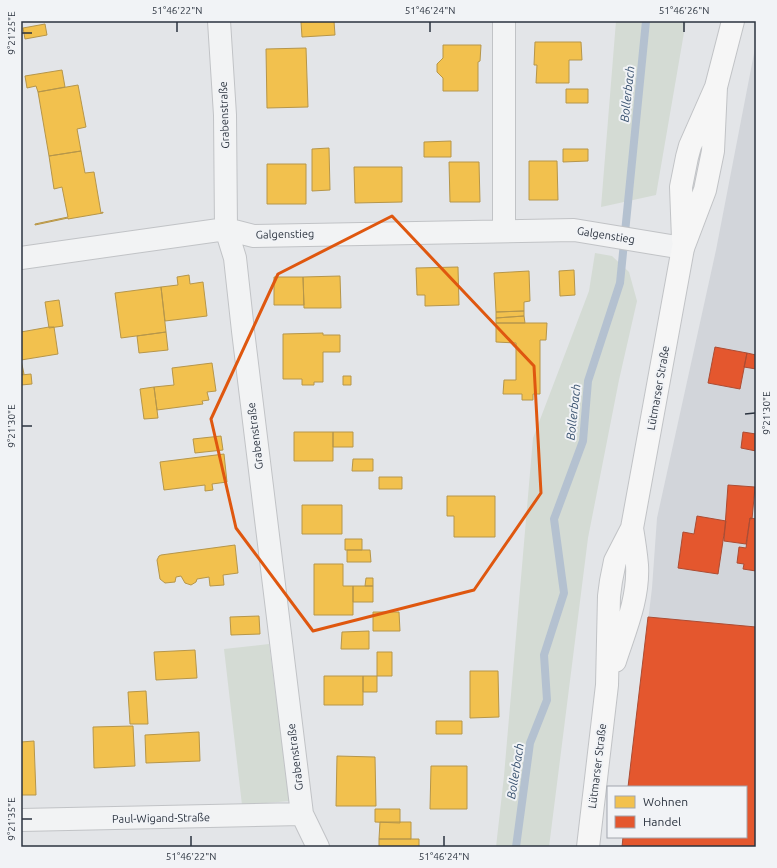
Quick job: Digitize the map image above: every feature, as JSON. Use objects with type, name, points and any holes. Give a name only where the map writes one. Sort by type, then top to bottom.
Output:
[{"type":"main road","name":"Lütmarser Straße","points":[[588,847],[607,685],[634,603],[637,566],[632,528],[683,248],[680,187],[690,146],[716,87],[733,21]]},
{"type":"street","name":"Grabenstraße","points":[[219,21],[225,115],[226,229],[235,258],[302,814],[318,847]]},
{"type":"street","points":[[504,21],[504,231]]},
{"type":"street","name":"Galgenstieg","points":[[21,258],[226,229],[254,236],[574,230],[683,248]]},
{"type":"street","name":"Paul-Wigand-Straße","points":[[21,820],[302,814]]},
{"type":"highlighted area","points":[[392,216],[534,366],[541,493],[474,590],[313,631],[236,528],[211,419],[278,274]]},
{"type":"shaded area","points":[[616,21],[686,21],[656,195],[601,207]]},
{"type":"shaded area","points":[[756,43],[756,847],[622,847],[623,838],[747,838],[747,786],[628,786],[652,588],[657,518],[716,250]]},
{"type":"shaded area","points":[[595,253],[612,256],[629,272],[637,301],[619,380],[588,538],[549,847],[496,847],[504,776],[533,438],[589,291]]},
{"type":"shaded area","points":[[269,644],[290,801],[242,805],[224,649]]},
{"type":"building: Wohnen","points":[[334,21],[335,35],[302,37],[301,22]]},
{"type":"building: Wohnen","points":[[45,24],[47,35],[25,39],[23,28]]},
{"type":"building: Wohnen","points":[[535,42],[581,42],[582,60],[569,60],[569,83],[536,83],[537,65],[534,65]]},
{"type":"building: Wohnen","points":[[443,45],[481,45],[480,61],[478,62],[478,91],[443,91],[443,78],[437,72],[437,64],[443,58]]},
{"type":"building: Wohnen","points":[[306,48],[308,107],[267,108],[266,49]]},
{"type":"building: Wohnen","points":[[62,70],[65,87],[38,92],[36,86],[27,88],[25,76]]},
{"type":"building: Wohnen","points":[[78,85],[86,127],[77,129],[81,151],[49,156],[38,92]]},
{"type":"building: Wohnen","points":[[566,89],[588,89],[588,103],[566,103]]},
{"type":"building: Wohnen","points":[[451,141],[451,157],[424,157],[424,142]]},
{"type":"building: Wohnen","points":[[329,148],[330,190],[312,191],[312,149]]},
{"type":"building: Wohnen","points":[[563,149],[588,149],[588,161],[563,162]]},
{"type":"building: Wohnen","points":[[81,151],[85,173],[94,172],[101,213],[103,213],[35,225],[68,217],[62,187],[54,189],[49,156]]},
{"type":"building: Wohnen","points":[[529,161],[557,161],[558,200],[529,200]]},
{"type":"building: Wohnen","points":[[449,162],[479,162],[480,202],[450,202]]},
{"type":"building: Wohnen","points":[[267,164],[306,164],[306,204],[267,204]]},
{"type":"building: Wohnen","points":[[354,167],[402,167],[402,202],[355,203]]},
{"type":"building: Wohnen","points":[[458,267],[459,305],[425,306],[425,295],[417,295],[416,268]]},
{"type":"building: Wohnen","points":[[574,270],[575,295],[560,296],[559,271]]},
{"type":"building: Wohnen","points":[[529,271],[530,301],[524,302],[524,311],[496,312],[494,273]]},
{"type":"building: Wohnen","points":[[189,275],[190,284],[203,282],[207,316],[165,321],[161,287],[178,285],[177,277]]},
{"type":"building: Wohnen","points":[[340,276],[341,308],[304,308],[303,277]]},
{"type":"building: Wohnen","points":[[274,277],[303,277],[304,305],[274,305]]},
{"type":"building: Wohnen","points":[[161,287],[166,332],[121,338],[115,293]]},
{"type":"building: Wohnen","points":[[59,300],[63,326],[49,328],[45,302]]},
{"type":"building: Wohnen","points":[[524,311],[524,316],[496,318],[496,312]]},
{"type":"building: Wohnen","points":[[524,316],[525,323],[496,323],[496,318]]},
{"type":"building: Wohnen","points":[[496,323],[547,323],[546,340],[540,340],[540,394],[533,394],[533,400],[522,400],[522,394],[503,394],[504,380],[516,380],[516,343],[496,342]]},
{"type":"building: Wohnen","points":[[54,327],[58,354],[21,360],[21,332]]},
{"type":"building: Wohnen","points":[[166,332],[168,350],[139,353],[137,336]]},
{"type":"building: Wohnen","points":[[323,333],[323,335],[340,335],[340,352],[323,352],[323,382],[314,382],[314,385],[302,385],[302,379],[283,379],[283,334]]},
{"type":"building: Wohnen","points":[[21,360],[24,374],[21,375]]},
{"type":"building: Wohnen","points":[[212,363],[216,391],[207,392],[209,400],[202,401],[203,404],[157,410],[154,387],[174,385],[172,368]]},
{"type":"building: Wohnen","points":[[31,374],[32,384],[21,385],[21,375]]},
{"type":"building: Wohnen","points":[[343,376],[351,376],[351,385],[343,385]]},
{"type":"building: Wohnen","points":[[154,387],[158,418],[144,419],[140,389]]},
{"type":"building: Wohnen","points":[[294,432],[333,432],[333,461],[294,461]]},
{"type":"building: Wohnen","points":[[333,432],[353,432],[353,447],[333,447]]},
{"type":"building: Wohnen","points":[[221,436],[223,450],[195,453],[193,439]]},
{"type":"building: Wohnen","points":[[224,454],[227,482],[212,484],[213,490],[205,491],[205,485],[164,490],[160,462]]},
{"type":"building: Wohnen","points":[[353,459],[373,459],[373,471],[352,471]]},
{"type":"building: Wohnen","points":[[379,477],[402,477],[402,489],[379,489]]},
{"type":"building: Wohnen","points":[[447,496],[495,496],[495,537],[454,537],[454,516],[447,516]]},
{"type":"building: Wohnen","points":[[302,505],[342,505],[342,534],[302,534]]},
{"type":"building: Wohnen","points":[[345,539],[362,539],[362,550],[345,550]]},
{"type":"building: Wohnen","points":[[235,545],[238,573],[223,575],[224,585],[210,586],[209,577],[197,579],[196,582],[191,585],[185,583],[181,576],[176,577],[175,582],[165,583],[160,579],[157,560],[161,555]]},
{"type":"building: Wohnen","points":[[347,550],[370,550],[371,562],[347,562]]},
{"type":"building: Wohnen","points":[[314,564],[343,564],[343,586],[353,586],[353,615],[314,615]]},
{"type":"building: Wohnen","points":[[366,578],[373,578],[373,586],[365,586]]},
{"type":"building: Wohnen","points":[[353,586],[373,586],[373,602],[353,602]]},
{"type":"building: Wohnen","points":[[373,612],[399,612],[400,631],[373,631]]},
{"type":"building: Wohnen","points":[[259,616],[260,634],[231,635],[230,617]]},
{"type":"building: Wohnen","points":[[369,631],[369,649],[341,649],[342,632]]},
{"type":"building: Wohnen","points":[[195,650],[197,678],[156,680],[154,652]]},
{"type":"building: Wohnen","points":[[377,652],[392,652],[392,676],[377,676]]},
{"type":"building: Wohnen","points":[[470,671],[498,671],[499,717],[470,718]]},
{"type":"building: Wohnen","points":[[324,676],[363,676],[363,705],[324,705]]},
{"type":"building: Wohnen","points":[[363,676],[377,676],[377,692],[363,692]]},
{"type":"building: Wohnen","points":[[146,691],[148,724],[130,724],[128,692]]},
{"type":"building: Wohnen","points":[[436,721],[462,721],[462,734],[436,734]]},
{"type":"building: Wohnen","points":[[133,726],[135,766],[94,768],[93,727]]},
{"type":"building: Wohnen","points":[[199,732],[200,761],[146,763],[145,735]]},
{"type":"building: Wohnen","points":[[34,741],[36,795],[21,795],[21,742]]},
{"type":"building: Wohnen","points":[[337,756],[375,757],[376,806],[336,806]]},
{"type":"building: Wohnen","points":[[431,766],[467,766],[467,809],[430,809]]},
{"type":"building: Wohnen","points":[[375,809],[400,809],[400,823],[375,822]]},
{"type":"building: Wohnen","points":[[380,822],[411,822],[411,839],[379,839]]},
{"type":"building: Wohnen","points":[[379,839],[419,839],[419,847],[379,847]]},
{"type":"building: Handel","points":[[715,347],[747,353],[740,389],[708,383]]},
{"type":"building: Handel","points":[[747,353],[756,355],[756,369],[744,367]]},
{"type":"building: Handel","points":[[743,432],[756,434],[756,451],[741,448]]},
{"type":"building: Handel","points":[[728,485],[755,487],[752,519],[750,518],[746,544],[724,541]]},
{"type":"building: Handel","points":[[697,516],[726,521],[718,574],[678,568],[683,532],[694,534]]},
{"type":"building: Handel","points":[[750,518],[756,519],[756,571],[743,569],[744,564],[737,563],[739,547],[746,548]]},
{"type":"building: Handel","points":[[648,617],[756,627],[756,847],[622,847],[623,838],[747,838],[747,786],[628,786]]},
{"type":"waterway","name":"Bollerbach","points":[[516,847],[530,743],[547,700],[544,655],[564,593],[554,519],[583,441],[588,381],[620,283],[646,21]]}]
